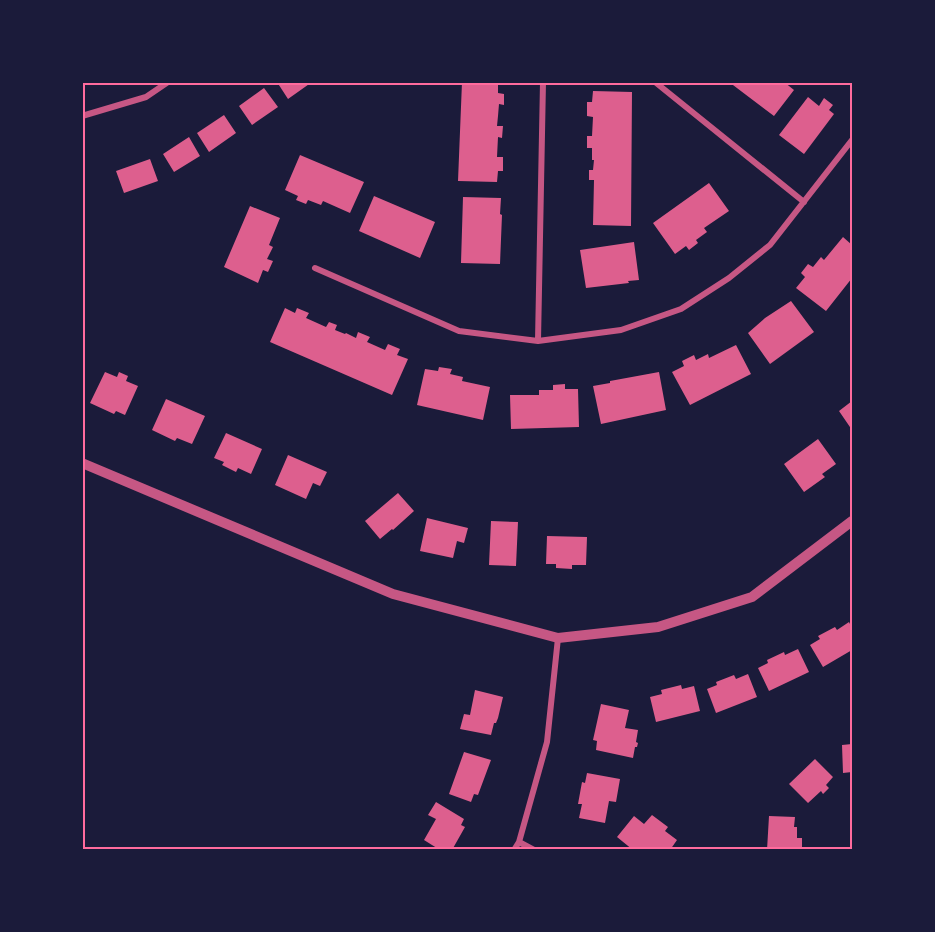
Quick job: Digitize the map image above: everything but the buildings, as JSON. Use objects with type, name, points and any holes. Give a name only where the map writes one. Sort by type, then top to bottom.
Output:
[{"type":"street","points":[[82,116],[146,97],[168,82]]},
{"type":"street","points":[[538,341],[543,82]]},
{"type":"street","points":[[655,82],[804,202]]},
{"type":"street","points":[[315,268],[459,331],[538,341],[621,330],[681,309],[729,278],[770,245],[852,140]]},
{"type":"street","points":[[82,463],[393,594],[558,638],[658,627],[752,597],[852,521]]},
{"type":"street","points":[[514,849],[519,842],[547,742],[558,638]]},
{"type":"street","points":[[519,842],[534,849]]}]
